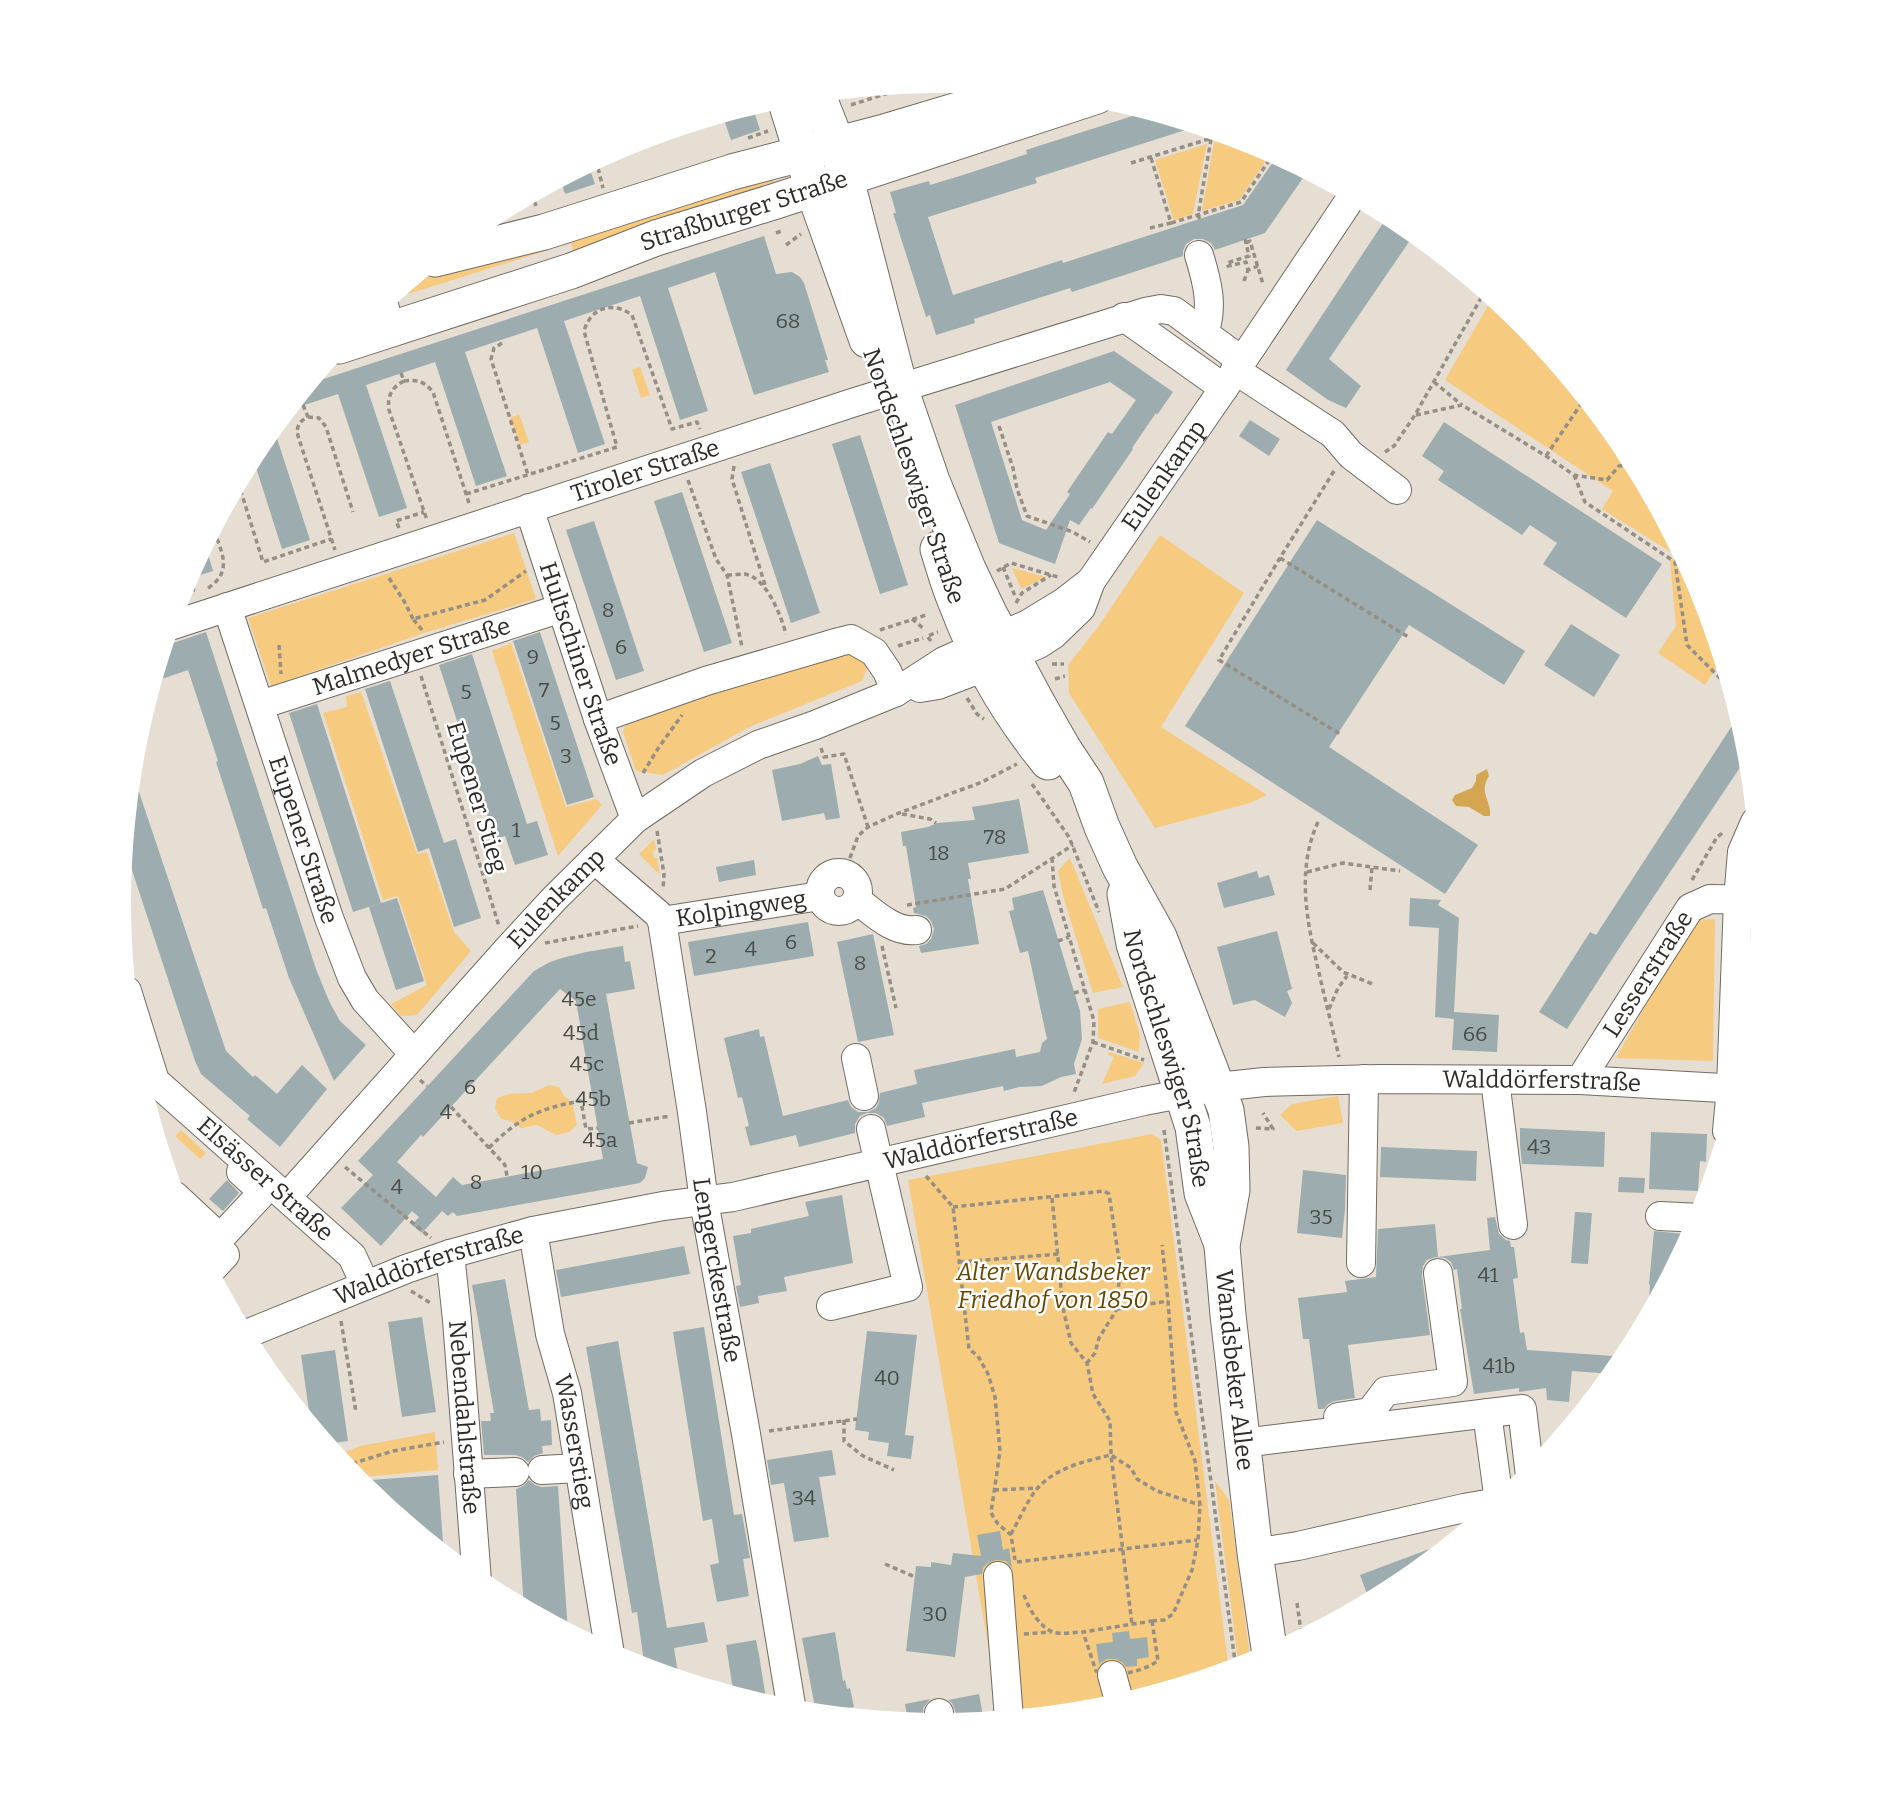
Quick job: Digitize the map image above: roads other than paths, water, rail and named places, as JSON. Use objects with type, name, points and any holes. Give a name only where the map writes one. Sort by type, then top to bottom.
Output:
[{"type":"main road","name":"Straßburger Straße","points":[[457,254],[544,232],[694,184],[1006,95]]},
{"type":"main road","name":"Nordschleswiger Straße","points":[[821,102],[847,177],[893,390],[957,605],[994,652],[1005,701],[1041,752],[1102,827],[1120,867],[1159,937],[1218,1087]]},
{"type":"main road","name":"Straßburger Straße","points":[[387,316],[571,271],[656,238],[1073,104]]},
{"type":"main road","name":"Nordschleswiger Straße","points":[[787,107],[813,189],[893,390]]},
{"type":"main road","name":"Nordschleswiger Straße","points":[[1120,867],[1134,943],[1193,1128],[1202,1193],[1222,1246]]},
{"type":"main road","name":"Wandsbeker Allee","points":[[1218,1087],[1229,1128],[1231,1173],[1222,1246],[1228,1315],[1255,1553],[1268,1644]]},
{"type":"street","name":"Eulenkamp","points":[[287,1197],[507,950],[594,859],[638,808],[758,745],[896,692],[937,685],[994,652],[1039,644],[1054,635],[1081,608],[1091,581],[1348,202]]},
{"type":"street","points":[[1199,255],[1207,281],[1209,301],[1204,333]]},
{"type":"street","name":"Tiroler Straße","points":[[182,622],[852,402],[1153,310],[1174,311],[1204,333],[1234,373]]},
{"type":"street","points":[[1124,317],[1234,373],[1333,434],[1351,455],[1396,490]]},
{"type":"street","name":"Hultschiner Straße","points":[[529,508],[598,719],[638,808]]},
{"type":"street","name":"Eupener Straße","points":[[227,607],[273,701],[329,918],[352,978],[365,1000],[414,1054]]},
{"type":"street","name":"Malmedyer Straße","points":[[273,701],[419,644],[562,608]]},
{"type":"street","points":[[598,719],[706,681],[851,639],[874,652],[887,671],[896,692]]},
{"type":"street","points":[[1749,837],[1742,852],[1751,900]]},
{"type":"street","points":[[594,859],[658,914],[662,922]]},
{"type":"street","name":"Kolpingweg","points":[[838,873],[850,876],[858,887],[857,900],[849,909],[837,911],[826,906],[820,896],[822,883],[826,878],[838,873]]},
{"type":"street","name":"Kolpingweg","points":[[662,922],[820,896]]},
{"type":"street","name":"Lesserstraße","points":[[1580,1080],[1690,908],[1710,899],[1751,900]]},
{"type":"street","points":[[857,900],[890,924],[901,929],[917,930]]},
{"type":"street","points":[[1739,1042],[1751,901]]},
{"type":"street","name":"Lengerckestraße","points":[[662,922],[704,1200],[790,1699]]},
{"type":"street","points":[[856,1058],[864,1097]]},
{"type":"street","points":[[1354,1079],[1361,1262]]},
{"type":"street","name":"Walddörferstraße","points":[[253,1331],[376,1280],[450,1254],[533,1231],[663,1206],[733,1197],[1182,1093],[1218,1087],[1264,1082],[1354,1079],[1580,1080],[1730,1088]]},
{"type":"street","points":[[1495,1080],[1513,1226]]},
{"type":"street","name":"Elsässer Straße","points":[[153,1090],[287,1197],[376,1280]]},
{"type":"street","points":[[155,1100],[157,1098],[263,1192],[220,1238],[192,1212]]},
{"type":"street","points":[[831,1306],[908,1287],[871,1129]]},
{"type":"street","points":[[1660,1216],[1688,1217]]},
{"type":"street","name":"Wasserstieg","points":[[533,1231],[550,1334],[567,1392],[608,1641]]},
{"type":"street","name":"Nebendahlstraße","points":[[450,1254],[476,1566]]},
{"type":"street","points":[[1242,1437],[1370,1412],[1386,1391],[1452,1382],[1438,1273]]},
{"type":"street","points":[[1242,1437],[1522,1409],[1528,1461]]},
{"type":"street","points":[[1487,1413],[1499,1490]]},
{"type":"street","points":[[468,1474],[579,1468]]},
{"type":"street","points":[[1255,1553],[1482,1505]]},
{"type":"street","points":[[1008,1710],[1004,1668],[1010,1570]]},
{"type":"street","points":[[1112,1675],[1117,1694]]},
{"type":"park label","name":"Alter Wandsbeker Friedhof von 1850","points":[[1053,1286]]}]
